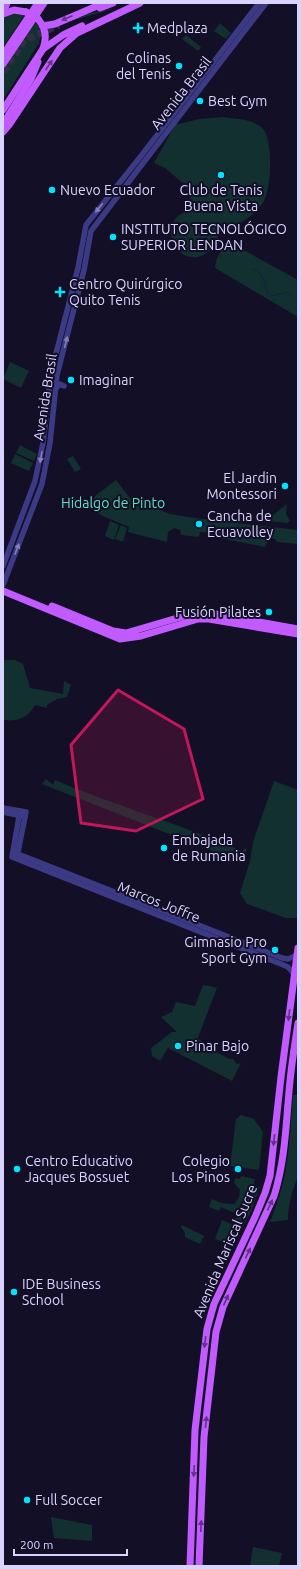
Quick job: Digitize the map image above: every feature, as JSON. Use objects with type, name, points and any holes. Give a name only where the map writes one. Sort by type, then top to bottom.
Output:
[{"type":"main road","points":[[3,13],[7,3]]},
{"type":"main road","points":[[15,3],[23,11],[40,22],[55,24],[113,3]]},
{"type":"main road","points":[[3,13],[11,10],[23,11],[32,3]]},
{"type":"main road","points":[[3,55],[38,3]]},
{"type":"main road","points":[[3,64],[44,3]]},
{"type":"main road","points":[[3,110],[43,49],[46,36],[40,22],[48,3]]},
{"type":"main road","points":[[3,132],[60,48],[77,33],[140,3]]},
{"type":"main road","points":[[43,49],[63,35],[94,20],[114,15]]},
{"type":"main road","points":[[3,124],[33,76],[39,57]]},
{"type":"main road","points":[[3,586],[119,633],[132,632],[198,613],[210,613],[298,629]]},
{"type":"main road","points":[[3,591],[120,639],[141,636],[198,619],[209,619],[257,626],[298,634]]},
{"type":"main road","name":"Avenida Mariscal Sucre","points":[[190,1566],[195,1430],[206,1329],[214,1304],[255,1217],[270,1176],[297,952]]},
{"type":"main road","name":"Avenida Mariscal Sucre","points":[[199,1566],[204,1437],[216,1332],[223,1307],[274,1196],[280,1178],[290,1081],[298,1023]]},
{"type":"main road","points":[[200,1391],[209,1393]]},
{"type":"street","name":"Avenida Brasil","points":[[3,566],[38,470],[43,443],[51,373],[78,268],[86,225],[259,3]]},
{"type":"street","name":"Avenida Brasil","points":[[3,586],[42,484],[50,443],[57,375],[82,277],[91,231],[266,3]]},
{"type":"street","points":[[56,388],[60,384],[64,386]]},
{"type":"street","points":[[3,808],[22,814]]},
{"type":"street","points":[[3,812],[22,814]]},
{"type":"street","points":[[15,855],[22,814]]},
{"type":"street","name":"Marcos Joffre","points":[[15,855],[282,958],[288,959],[297,952]]},
{"type":"street","name":"Marcos Joffre","points":[[15,855],[281,964],[294,974]]},
{"type":"highlighted area","points":[[118,690],[184,729],[203,799],[136,831],[81,823],[71,745]]},
{"type":"green space","points":[[113,9],[39,30],[41,36],[39,43],[3,100],[3,68],[33,22],[36,23]]},
{"type":"green space","points":[[13,13],[21,13],[24,16],[3,48],[3,18]]},
{"type":"green space","points":[[220,23],[231,33],[226,39],[214,31]]},
{"type":"green space","points":[[186,35],[201,47],[198,51],[182,39]]},
{"type":"green space","name":"Club de Tenis Buena Vista","points":[[223,117],[250,121],[263,129],[266,134],[270,151],[268,190],[262,205],[248,218],[228,231],[224,227],[217,227],[217,241],[211,250],[197,257],[187,256],[178,251],[173,242],[171,232],[173,222],[181,214],[195,209],[184,184],[165,168],[154,163],[175,125],[199,119]]},
{"type":"green space","points":[[231,243],[298,280],[298,317],[215,268],[216,261],[220,253]]},
{"type":"green space","points":[[10,362],[29,371],[21,388],[3,379]]},
{"type":"green space","points":[[20,445],[37,454],[34,461],[16,453]]},
{"type":"green space","points":[[15,454],[33,463],[29,471],[11,463]]},
{"type":"green space","points":[[73,456],[81,469],[75,472],[67,459]]},
{"type":"green space","name":"Hidalgo de Pinto","points":[[116,480],[130,498],[170,514],[297,530],[298,544],[277,542],[275,539],[269,538],[265,547],[209,536],[205,532],[200,532],[199,537],[181,535],[180,530],[174,528],[168,532],[167,542],[128,532],[129,527],[105,517],[83,505]]},
{"type":"green space","points":[[287,504],[286,514],[290,521],[287,523],[269,521],[269,518]]},
{"type":"green space","points":[[110,521],[119,525],[114,540],[105,536]]},
{"type":"green space","points":[[121,525],[127,528],[123,542],[115,539]]},
{"type":"green space","points":[[3,660],[15,660],[23,664],[30,688],[63,694],[64,681],[71,685],[67,697],[57,699],[47,705],[47,708],[35,705],[26,716],[18,720],[3,720]]},
{"type":"green space","points":[[46,779],[53,785],[55,780],[196,832],[242,851],[247,847],[243,863],[42,784]]},
{"type":"green space","points":[[274,781],[298,790],[298,918],[286,918],[247,904],[240,893],[250,861],[253,842]]},
{"type":"green space","points":[[203,985],[217,988],[197,1040],[200,1039],[203,1044],[229,1059],[233,1059],[237,1064],[241,1063],[232,1081],[168,1048],[160,1061],[152,1056],[151,1048],[172,1032],[177,1032],[161,1017],[172,1012],[176,1002],[195,1006]]},
{"type":"green space","points":[[293,1095],[298,1095],[298,1177],[291,1198],[288,1220],[270,1222],[285,1176]]},
{"type":"green space","points":[[241,1115],[254,1119],[263,1132],[259,1170],[230,1166],[236,1119]]},
{"type":"green space","points":[[241,1176],[255,1179],[254,1185],[260,1187],[250,1214],[232,1246],[215,1239],[222,1220],[233,1225],[237,1214],[221,1207],[219,1211],[209,1207],[212,1199],[221,1203],[235,1204],[239,1197],[240,1190],[234,1183],[235,1178],[240,1179]]},
{"type":"green space","points":[[182,1225],[204,1236],[200,1244],[185,1237],[185,1233],[181,1227]]},
{"type":"green space","points":[[51,1517],[92,1525],[92,1541],[54,1538]]},
{"type":"green space","points":[[253,1547],[282,1553],[279,1566],[250,1566]]},
{"type":"waterway","points":[[252,269],[259,272],[264,281],[267,292],[273,296],[286,292],[292,295]]},
{"type":"tunnel","points":[[3,72],[25,40],[59,25]]},
{"type":"place","name":"Medplaza","points":[[138,28]]},
{"type":"place","name":"Colinas del Tenis","points":[[179,66]]},
{"type":"place","name":"Best Gym","points":[[200,101]]},
{"type":"place","name":"Club de Tenis Buena Vista","points":[[221,175]]},
{"type":"place","name":"Nuevo Ecuador","points":[[52,190]]},
{"type":"place","name":"INSTITUTO TECNOLÓGICO SUPERIOR LENDAN","points":[[113,237]]},
{"type":"place","name":"Centro Quirúrgico Quito Tenis","points":[[60,292]]},
{"type":"place","name":"Imaginar","points":[[71,380]]},
{"type":"place","name":"El Jardin Montessori","points":[[285,486]]},
{"type":"place","name":"Cancha de Ecuavolley","points":[[199,524]]},
{"type":"place","name":"Fusión Pilates","points":[[269,612]]},
{"type":"place","name":"Embajada de Rumania","points":[[164,848]]},
{"type":"place","name":"Gimnasio Pro Sport Gym","points":[[275,950]]},
{"type":"place","name":"Pinar Bajo","points":[[178,1046]]},
{"type":"place","name":"Centro Educativo Jacques Bossuet","points":[[17,1169]]},
{"type":"place","name":"Colegio Los Pinos","points":[[238,1169]]},
{"type":"place","name":"IDE Business School","points":[[14,1292]]},
{"type":"place","name":"Full Soccer","points":[[27,1500]]}]
